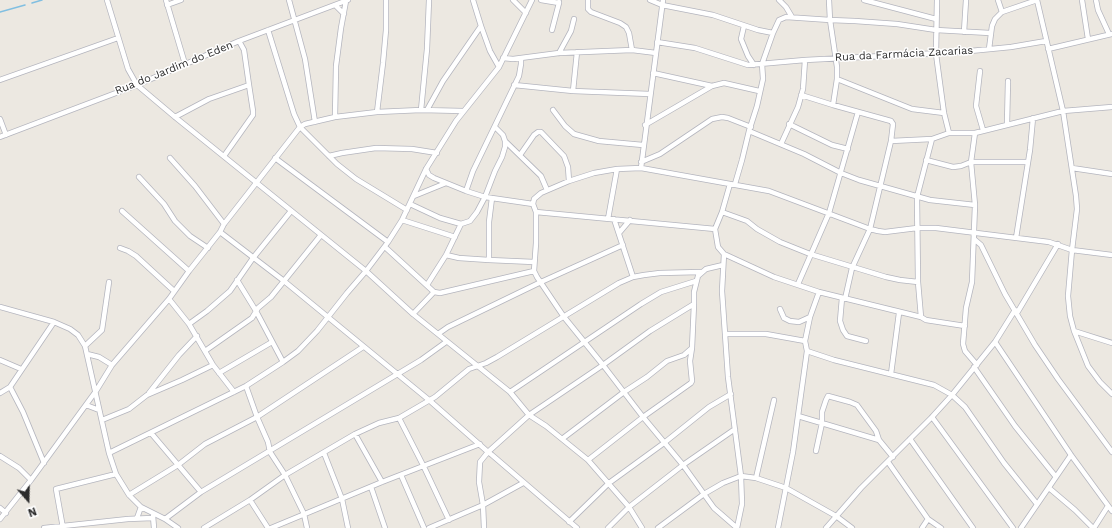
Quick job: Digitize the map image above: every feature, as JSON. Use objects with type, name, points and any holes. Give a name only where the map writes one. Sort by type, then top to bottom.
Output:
[{"type":"street","points":[[107,0],[128,69],[137,84],[175,117],[258,182],[291,211],[366,271],[446,342],[510,392],[529,415],[588,460],[630,507],[642,528]]},
{"type":"street","points":[[166,0],[185,64]]},
{"type":"street","points":[[168,5],[181,0]]},
{"type":"street","points":[[289,0],[305,58],[316,122]]},
{"type":"street","points":[[335,117],[336,66],[347,0]]},
{"type":"street","name":"Rua do Jardim do Eden","points":[[0,137],[137,84],[239,41],[335,6],[347,0]]},
{"type":"street","points":[[377,112],[386,30],[386,0]]},
{"type":"street","points":[[421,110],[428,35],[429,0]]},
{"type":"street","points":[[473,0],[490,51],[499,67]]},
{"type":"street","points":[[514,0],[526,13]]},
{"type":"street","points":[[109,454],[246,386],[298,351],[366,271],[402,220],[426,169],[456,121],[499,67],[532,0]]},
{"type":"street","points":[[541,0],[559,2],[552,30]]},
{"type":"street","points":[[588,0],[588,8],[591,12],[620,23],[626,27],[629,33],[632,50]]},
{"type":"street","points":[[650,0],[713,15],[744,26],[772,33]]},
{"type":"street","points":[[779,0],[786,7],[792,17]]},
{"type":"street","points":[[829,0],[830,20],[837,67],[837,79],[833,106]]},
{"type":"street","points":[[864,0],[936,19]]},
{"type":"street","points":[[937,0],[936,54],[944,113],[949,133]]},
{"type":"street","points":[[964,32],[966,0]]},
{"type":"street","points":[[998,0],[1002,12]]},
{"type":"street","points":[[989,49],[990,33],[993,23],[1002,12],[1037,0],[1063,111],[1077,202],[1068,305],[1074,331],[1091,369],[1100,382],[1112,394]]},
{"type":"street","points":[[1082,0],[1088,39]]},
{"type":"street","points":[[1048,49],[1110,34],[1098,10],[1096,0]]},
{"type":"street","points":[[641,168],[662,2]]},
{"type":"street","points":[[335,6],[344,14]]},
{"type":"street","points":[[965,326],[926,320],[921,317],[899,313],[818,292],[774,277],[724,254],[718,247],[715,229],[742,160],[763,79],[762,64],[772,33],[777,23],[782,18],[792,17],[897,24],[936,30],[990,33]]},
{"type":"street","points":[[559,53],[574,19]]},
{"type":"street","points":[[427,110],[443,81],[482,26]]},
{"type":"street","points":[[744,26],[741,39],[754,65]]},
{"type":"street","points":[[268,30],[294,114],[300,127],[337,164],[356,179],[407,210]]},
{"type":"street","points":[[0,80],[118,38]]},
{"type":"street","points":[[224,156],[252,115],[253,111],[244,50],[239,41]]},
{"type":"street","name":"Rua da Farmácia Zacarias","points":[[657,42],[684,46],[742,64],[754,65],[835,58],[936,54],[1023,46],[1046,41]]},
{"type":"street","points":[[503,58],[513,59],[559,53],[632,50],[656,53]]},
{"type":"street","points":[[574,91],[577,52]]},
{"type":"street","points":[[466,191],[519,76],[521,69],[520,58]]},
{"type":"street","points":[[781,144],[789,124],[798,108],[805,60]]},
{"type":"street","points":[[980,71],[976,106],[983,130]]},
{"type":"street","points":[[653,73],[712,86]]},
{"type":"street","points":[[837,79],[912,108],[944,113]]},
{"type":"street","points":[[1007,124],[1008,81]]},
{"type":"street","points":[[646,125],[712,86],[724,83],[760,91]]},
{"type":"street","points":[[175,117],[209,99],[249,85]]},
{"type":"street","points":[[514,85],[574,91],[650,94]]},
{"type":"street","points":[[801,95],[833,106],[892,122],[891,141],[870,229],[852,268],[840,321],[847,336],[866,340]]},
{"type":"street","points":[[891,141],[932,139],[949,133],[974,134],[983,130],[1063,111],[1112,107]]},
{"type":"street","points":[[0,519],[44,463],[96,392],[112,365],[169,299],[220,232],[224,224],[258,182],[274,158],[300,127],[335,117],[377,112],[464,110]]},
{"type":"street","points":[[553,110],[565,126],[574,134],[599,141],[643,145]]},
{"type":"street","points":[[798,284],[829,213],[858,112]]},
{"type":"street","points":[[641,162],[660,154],[706,122],[722,117],[728,118],[841,173],[880,187],[947,203],[975,205]]},
{"type":"street","points":[[1016,238],[1028,162],[1033,118]]},
{"type":"street","points":[[0,119],[6,135]]},
{"type":"street","points":[[789,124],[832,145],[848,149]]},
{"type":"street","points":[[410,204],[440,218],[461,224],[470,220],[485,197],[506,147],[503,135],[495,126]]},
{"type":"street","points":[[520,156],[534,135],[541,132],[564,156],[568,167],[569,181]]},
{"type":"street","points":[[974,134],[971,162],[975,205],[972,282],[966,308],[964,348],[1015,426],[1056,477]]},
{"type":"street","points":[[921,317],[918,282],[917,197],[932,139]]},
{"type":"street","points":[[505,141],[540,176],[547,190]]},
{"type":"street","points":[[329,156],[376,148],[412,149],[437,153]]},
{"type":"street","points":[[170,158],[195,186],[224,224]]},
{"type":"street","points":[[274,158],[386,244],[434,292],[440,293],[534,271]]},
{"type":"street","points":[[926,160],[952,167],[961,166],[971,162],[1028,162]]},
{"type":"street","points":[[724,254],[722,291],[728,377],[741,476],[742,504],[737,528],[714,508],[683,465],[564,317],[540,282],[534,271],[536,212],[533,204],[534,199],[541,193],[594,172],[641,168],[769,190],[870,229],[885,232],[917,228],[936,228],[974,236],[1016,238],[1058,244],[1072,250],[1112,255]]},
{"type":"street","points":[[1072,168],[1112,174]]},
{"type":"street","points":[[426,169],[429,175],[434,178],[466,191],[485,197],[533,204]]},
{"type":"street","points":[[608,219],[617,169]]},
{"type":"street","points":[[139,177],[164,204],[175,221],[190,236],[208,248]]},
{"type":"street","points":[[414,196],[446,183]]},
{"type":"street","points":[[489,260],[489,222],[492,198]]},
{"type":"street","points":[[122,211],[189,271]]},
{"type":"street","points":[[190,324],[230,291],[253,258],[291,211]]},
{"type":"street","points":[[536,212],[715,229]]},
{"type":"street","points":[[722,212],[747,221],[757,229],[780,242],[810,254],[852,268],[894,279],[918,282]]},
{"type":"street","points":[[614,219],[633,277]]},
{"type":"street","points":[[402,220],[455,237]]},
{"type":"street","points":[[619,233],[630,220]]},
{"type":"street","points":[[427,285],[446,255],[461,224]]},
{"type":"street","points":[[220,232],[284,281],[396,375],[429,400],[576,528]]},
{"type":"street","points":[[205,350],[252,318],[260,305],[271,297],[321,235]]},
{"type":"street","points":[[974,236],[981,245],[1004,294],[1058,379],[1112,452]]},
{"type":"street","points":[[826,528],[862,488],[952,395],[995,342],[1016,312],[1058,244]]},
{"type":"street","points":[[438,334],[448,327],[540,282],[623,245]]},
{"type":"street","points":[[120,248],[136,256],[174,291]]},
{"type":"street","points":[[446,255],[459,258],[534,262]]},
{"type":"street","points":[[204,528],[250,500],[285,475],[355,434],[379,423],[399,418],[440,394],[469,369],[497,357],[619,282],[633,277],[660,273],[701,272],[706,269],[723,265]]},
{"type":"street","points":[[588,460],[692,381],[690,361],[692,348],[694,292],[696,281],[701,272]]},
{"type":"street","points":[[237,280],[256,310],[283,362]]},
{"type":"street","points":[[510,392],[661,292],[696,281]]},
{"type":"street","points":[[85,346],[102,330],[109,282]]},
{"type":"street","points":[[413,314],[434,292]]},
{"type":"street","points":[[778,528],[793,452],[807,351],[805,341],[810,317],[818,292]]},
{"type":"street","points":[[169,299],[190,324],[213,365],[234,392]]},
{"type":"street","points":[[484,528],[479,482],[480,462],[488,452],[529,415],[650,331],[694,304]]},
{"type":"street","points":[[0,307],[54,322],[70,329],[78,335],[85,346],[109,454],[116,474],[129,495],[141,507],[165,519],[178,528]]},
{"type":"street","points":[[780,309],[786,320],[799,322],[808,328]]},
{"type":"street","points":[[891,374],[899,313]]},
{"type":"street","points":[[799,322],[810,317]]},
{"type":"street","points":[[0,393],[10,387],[54,322]]},
{"type":"street","points":[[1074,331],[1112,343]]},
{"type":"street","points":[[725,334],[766,334],[805,341]]},
{"type":"street","points":[[102,420],[129,409],[147,395],[180,354],[197,336]]},
{"type":"street","points":[[220,373],[272,342]]},
{"type":"street","points":[[165,519],[201,492],[270,452],[421,360],[446,342]]},
{"type":"street","points":[[995,342],[1071,455],[1112,510]]},
{"type":"street","points":[[129,495],[178,465],[205,444],[257,417],[363,346]]},
{"type":"street","points":[[562,439],[624,392],[647,377],[667,360],[684,355],[692,348]]},
{"type":"street","points":[[807,351],[834,360],[934,385],[952,395],[965,407],[1004,463],[1037,504]]},
{"type":"street","points":[[87,354],[99,357],[112,365]]},
{"type":"street","points":[[0,360],[21,369]]},
{"type":"street","points":[[147,395],[213,365]]},
{"type":"street","points":[[246,386],[268,442],[270,452],[285,475],[304,514],[307,528]]},
{"type":"street","points":[[10,387],[23,412],[44,463]]},
{"type":"street","points":[[569,522],[609,483],[664,443],[709,407],[731,394]]},
{"type":"street","points":[[816,451],[822,423],[822,412],[828,396],[857,405],[876,431],[879,440],[893,457]]},
{"type":"street","points":[[756,478],[774,400]]},
{"type":"street","points":[[86,405],[99,410]]},
{"type":"street","points":[[798,416],[879,440]]},
{"type":"street","points":[[932,417],[1013,528]]},
{"type":"street","points":[[399,418],[424,466],[449,520]]},
{"type":"street","points":[[608,528],[630,507],[683,465],[735,429]]},
{"type":"street","points":[[150,433],[201,492]]},
{"type":"street","points":[[355,434],[382,482]]},
{"type":"street","points":[[910,439],[973,528]]},
{"type":"street","points":[[271,528],[382,482],[480,444]]},
{"type":"street","points":[[324,453],[342,499],[348,528]]},
{"type":"street","points":[[1021,528],[1071,455]]},
{"type":"street","points":[[0,456],[18,468],[31,480]]},
{"type":"street","points":[[888,462],[928,519],[941,528]]},
{"type":"street","points":[[62,527],[55,492],[56,489],[116,474]]},
{"type":"street","points":[[401,475],[424,528]]},
{"type":"street","points":[[658,528],[704,494],[723,483],[741,476],[756,478],[786,488],[836,516],[852,528]]},
{"type":"street","points":[[429,528],[482,505],[523,483]]},
{"type":"street","points":[[371,487],[384,528]]},
{"type":"street","points":[[1049,488],[1094,528],[1108,506]]},
{"type":"street","points":[[250,500],[268,528]]},
{"type":"street","points":[[137,518],[141,507]]},
{"type":"street","points":[[0,508],[6,513]]},
{"type":"street","points":[[153,513],[154,528]]},
{"type":"street","points":[[44,528],[137,518],[153,518]]},
{"type":"street","points":[[922,528],[928,519]]},
{"type":"waterway","points":[[32,3],[42,0]]},
{"type":"waterway","points":[[0,12],[25,5]]}]
